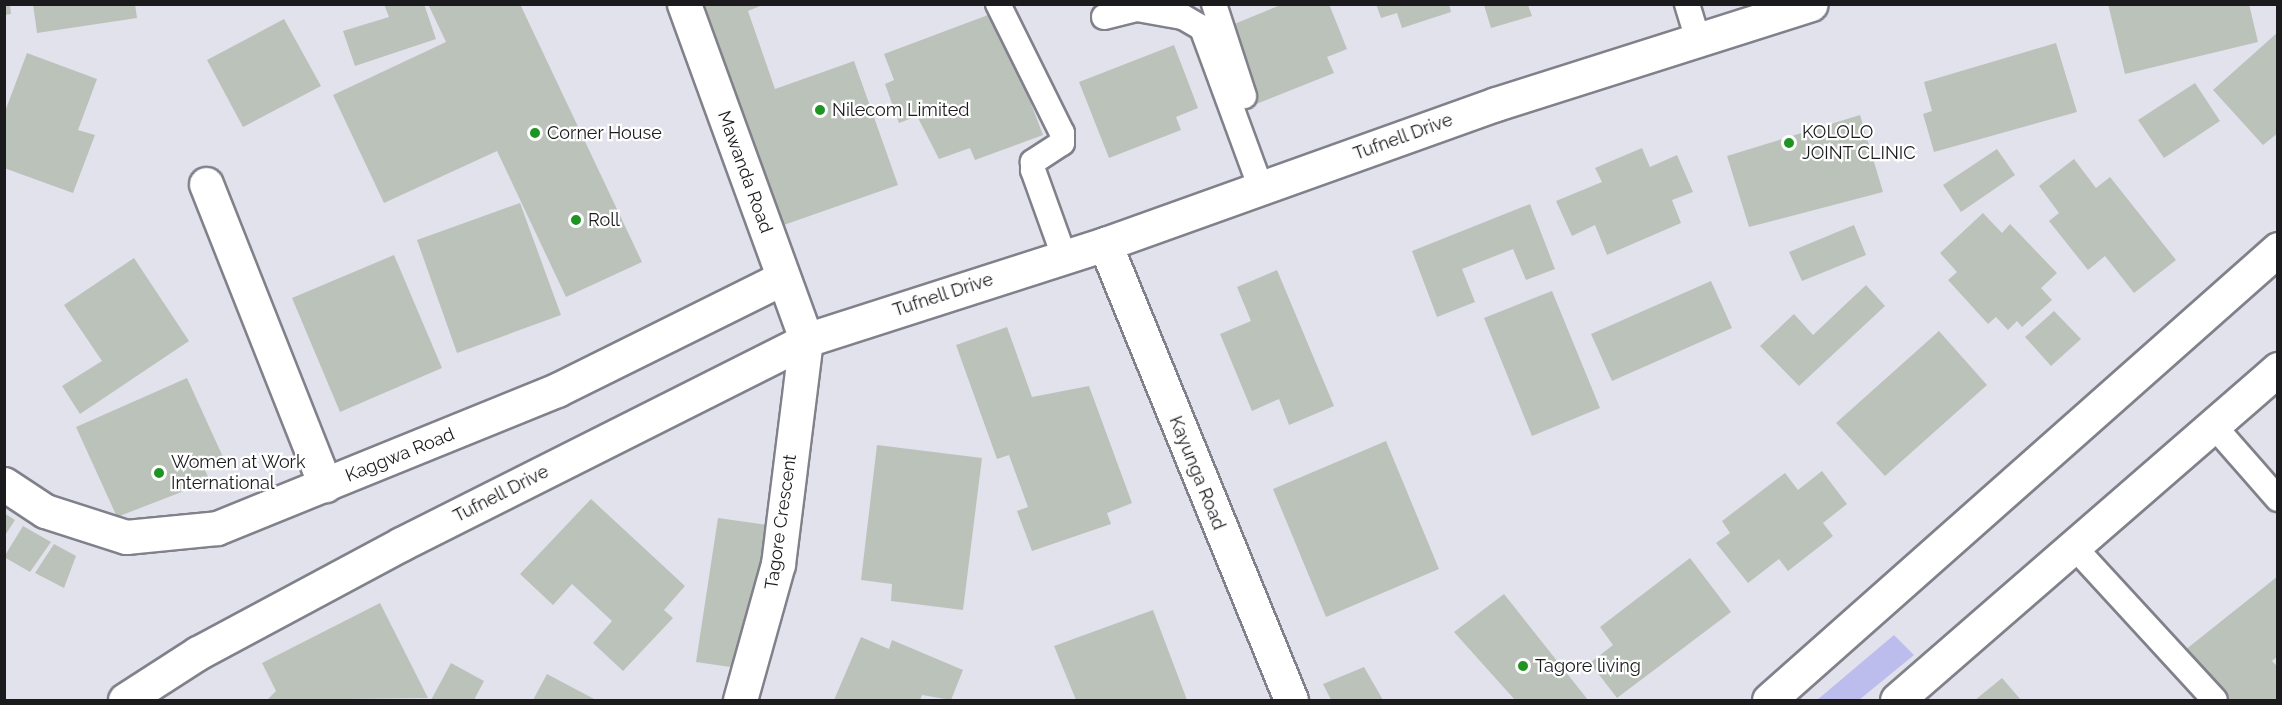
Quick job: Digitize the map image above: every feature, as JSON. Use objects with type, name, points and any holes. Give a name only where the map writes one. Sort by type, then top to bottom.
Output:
[{"type":"street","name":"Mawanda Road","points":[[684,4],[806,340]]},
{"type":"street","name":"Tufnell Drive","points":[[125,700],[198,654],[400,544],[806,340],[1105,244],[1496,104],[1811,4]]},
{"type":"street","points":[[206,184],[325,485]]},
{"type":"street","name":"Kayunga Road","points":[[1105,244],[1290,700]]},
{"type":"street","points":[[1768,700],[2277,249]]},
{"type":"street","name":"Kaggwa Road","points":[[4,484],[45,511],[126,537],[217,528],[557,390],[783,278]]},
{"type":"street","name":"Tagore Crescent","points":[[740,700],[778,564],[806,340]]},
{"type":"street","points":[[1897,700],[2076,549],[2214,426],[2274,379]]},
{"type":"lane","points":[[998,4],[1062,133],[1062,143],[1033,162],[1033,170],[1064,256]]},
{"type":"lane","points":[[1214,4],[1267,186]]},
{"type":"lane","points":[[1687,4],[1698,40]]},
{"type":"lane","points":[[1104,17],[1137,9],[1183,16],[1202,28],[1267,186]]},
{"type":"lane","points":[[2214,426],[2277,499]]},
{"type":"lane","points":[[2076,549],[2215,700]]},
{"type":"shaded area","points":[[1894,635],[1914,655],[1859,700],[1817,700]]},
{"type":"building","points":[[4,4],[10,4],[11,14],[4,15]]},
{"type":"building","points":[[33,4],[135,4],[137,18],[37,33]]},
{"type":"building","points":[[384,4],[424,4],[436,39],[355,66],[343,31],[389,17]]},
{"type":"building","name":"Corner House","points":[[428,4],[520,4],[642,262],[566,297],[497,151],[384,203],[333,95],[446,42]]},
{"type":"building","points":[[700,4],[765,4],[748,11],[775,89],[854,61],[898,185],[778,227]]},
{"type":"building","points":[[1283,4],[1329,4],[1347,49],[1327,57],[1334,73],[1254,105],[1242,75],[1251,71],[1232,25]]},
{"type":"building","points":[[1376,4],[1449,4],[1451,12],[1402,28],[1397,13],[1381,18]]},
{"type":"building","points":[[2108,4],[2249,4],[2258,42],[2125,74]]},
{"type":"building","points":[[1484,5],[1528,5],[1532,16],[1491,28]]},
{"type":"building","points":[[996,12],[1043,135],[975,160],[970,148],[939,159],[917,116],[899,123],[885,84],[894,80],[884,54]]},
{"type":"building","points":[[284,19],[321,86],[243,127],[207,60]]},
{"type":"building","points":[[2278,32],[2278,133],[2263,145],[2213,90]]},
{"type":"building","points":[[2056,43],[2077,112],[1934,152],[1923,114],[1932,111],[1924,82]]},
{"type":"building","points":[[1174,45],[1198,108],[1176,117],[1181,130],[1109,158],[1079,82]]},
{"type":"building","points":[[27,53],[97,79],[78,130],[95,135],[73,193],[4,168],[4,114]]},
{"type":"building","points":[[2195,83],[2220,121],[2164,158],[2138,120]]},
{"type":"building","points":[[1860,115],[1883,192],[1749,227],[1727,156]]},
{"type":"building","points":[[1642,148],[1650,167],[1677,155],[1693,192],[1672,200],[1681,223],[1607,255],[1595,225],[1572,236],[1556,201],[1602,182],[1595,168]]},
{"type":"building","points":[[1997,149],[2015,175],[1961,212],[1943,185]]},
{"type":"building","points":[[2074,159],[2096,188],[2110,177],[2176,260],[2134,293],[2105,256],[2088,270],[2049,221],[2059,213],[2039,186]]},
{"type":"building","points":[[520,203],[561,315],[457,353],[417,240]]},
{"type":"building","points":[[1530,204],[1555,269],[1526,280],[1513,249],[1462,269],[1475,302],[1437,317],[1412,251]]},
{"type":"building","points":[[1983,213],[2002,233],[2010,224],[2057,273],[2041,288],[2052,300],[2022,327],[2017,321],[2008,330],[1996,317],[1988,324],[1948,280],[1957,272],[1940,253]]},
{"type":"building","points":[[1854,225],[1866,255],[1802,281],[1789,252]]},
{"type":"building","points":[[394,255],[442,368],[340,412],[292,298]]},
{"type":"building","points":[[134,258],[189,341],[80,414],[62,386],[102,361],[64,305]]},
{"type":"building","points":[[1277,270],[1334,406],[1289,425],[1279,399],[1252,411],[1220,334],[1251,321],[1237,287]]},
{"type":"building","points":[[1711,281],[1732,328],[1612,381],[1591,334]]},
{"type":"building","points":[[1866,285],[1885,306],[1799,386],[1760,346],[1794,314],[1813,335]]},
{"type":"building","points":[[1552,291],[1600,408],[1532,436],[1484,318]]},
{"type":"building","points":[[2054,311],[2081,339],[2051,366],[2025,337]]},
{"type":"building","points":[[1007,327],[1032,397],[1089,386],[1132,503],[1107,513],[1111,524],[1032,551],[1017,511],[1028,507],[1009,455],[997,459],[956,345]]},
{"type":"building","points":[[1939,331],[1987,385],[1885,476],[1836,423]]},
{"type":"building","points":[[187,378],[223,457],[203,466],[210,481],[117,517],[76,427]]},
{"type":"building","points":[[1386,441],[1439,569],[1326,617],[1273,489]]},
{"type":"building","points":[[877,445],[982,458],[963,610],[891,601],[892,584],[861,580]]},
{"type":"building","points":[[1822,471],[1847,504],[1823,523],[1833,536],[1788,571],[1779,559],[1748,583],[1716,543],[1730,533],[1722,521],[1785,473],[1798,490]]},
{"type":"building","points":[[591,499],[685,586],[664,610],[673,618],[623,671],[593,643],[612,621],[572,584],[553,605],[520,574]]},
{"type":"building","points":[[4,513],[15,520],[4,537]]},
{"type":"building","points":[[718,518],[767,525],[744,669],[696,662]]},
{"type":"building","points":[[23,526],[51,542],[30,572],[4,557]]},
{"type":"building","points":[[54,544],[76,556],[64,588],[35,573]]},
{"type":"building","points":[[1690,558],[1731,612],[1617,698],[1590,663],[1613,645],[1600,627]]},
{"type":"building","points":[[2278,576],[2278,656],[2272,661],[2278,667],[2278,700],[2202,700],[2170,662]]},
{"type":"building","name":"Tagore living","points":[[1504,594],[1588,700],[1515,700],[1454,632]]},
{"type":"building","points":[[380,603],[428,698],[267,700],[276,691],[262,663]]},
{"type":"building","points":[[1153,610],[1187,700],[1076,700],[1054,646]]},
{"type":"building","points":[[861,637],[889,649],[892,640],[963,670],[951,700],[922,695],[920,700],[834,700]]},
{"type":"building","points":[[451,663],[484,681],[474,700],[431,700]]},
{"type":"building","points":[[1364,667],[1383,700],[1331,700],[1323,684]]},
{"type":"building","points":[[547,674],[596,700],[533,700]]},
{"type":"building","points":[[2002,678],[2021,700],[1975,700]]},
{"type":"place","name":"Nilecom Limited","points":[[820,110]]},
{"type":"place","name":"Corner House","points":[[535,133]]},
{"type":"place","name":"KOLOLO JOINT CLINIC","points":[[1789,143]]},
{"type":"place","name":"Roll","points":[[576,220]]},
{"type":"place","name":"Women at Work International","points":[[159,473]]},
{"type":"place","name":"Tagore living","points":[[1523,666]]}]
